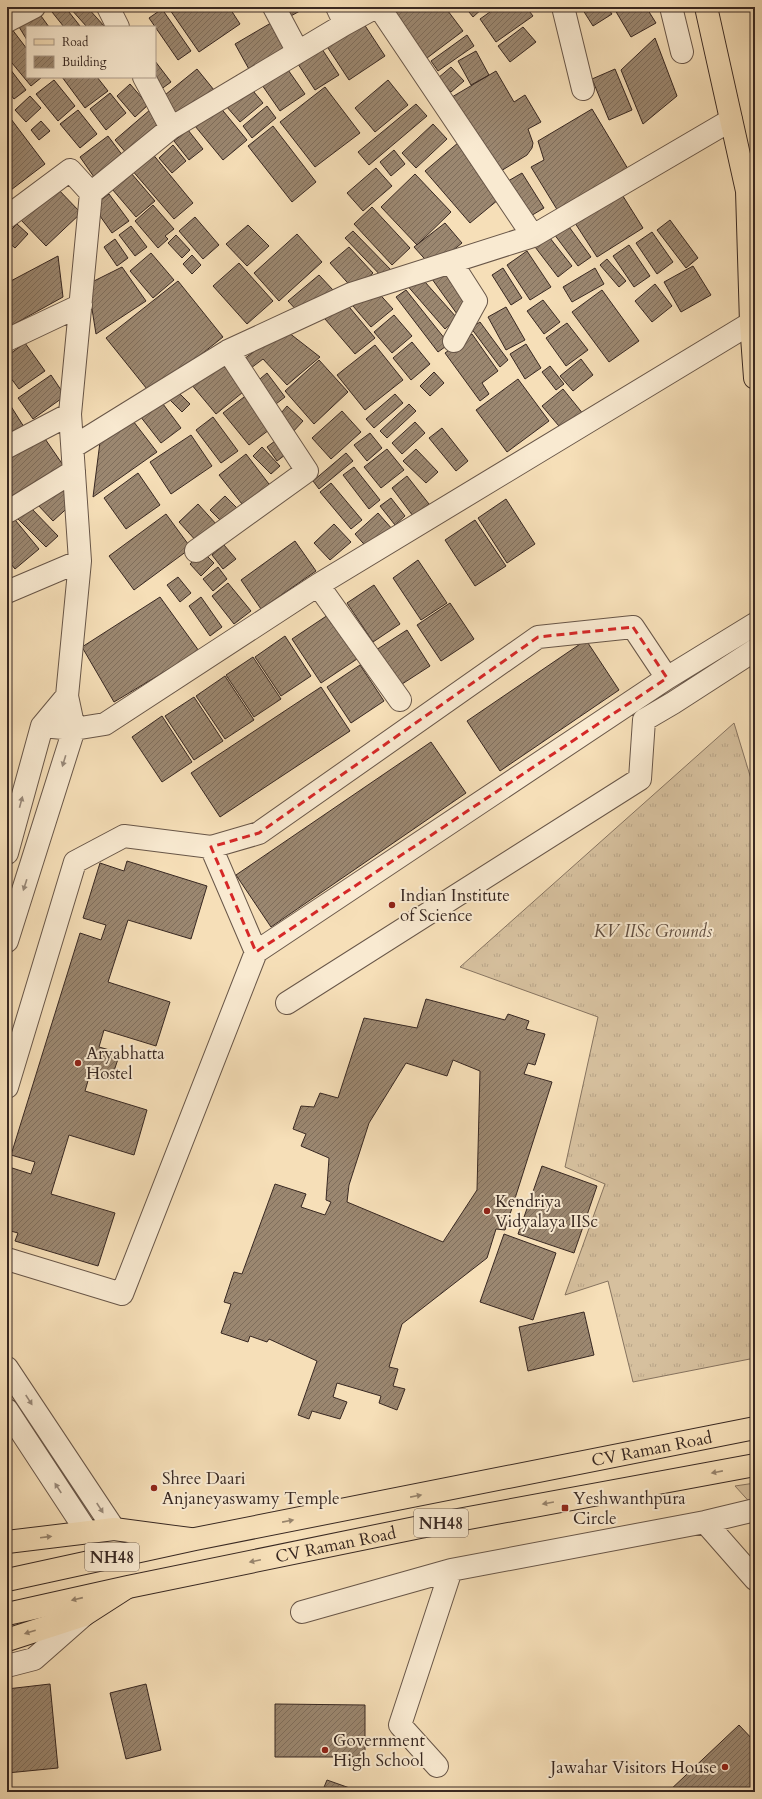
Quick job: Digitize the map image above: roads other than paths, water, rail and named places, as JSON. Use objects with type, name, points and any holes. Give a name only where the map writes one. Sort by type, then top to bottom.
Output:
[{"type":"main road","points":[[706,7],[747,191],[751,323],[755,378]]},
{"type":"main road","name":"CV Raman Road","points":[[195,1539],[755,1428]]},
{"type":"main road","name":"CV Raman Road","points":[[128,1587],[420,1527],[755,1465]]},
{"type":"main road","points":[[7,1542],[114,1529],[195,1539]]},
{"type":"main road","name":"NH48","points":[[7,1580],[195,1539]]},
{"type":"main road","points":[[7,1640],[84,1615],[128,1587]]},
{"type":"main road","name":"NH48","points":[[7,1614],[128,1587]]},
{"type":"street","points":[[7,22],[34,7]]},
{"type":"street","points":[[108,7],[118,26]]},
{"type":"street","points":[[274,7],[298,52]]},
{"type":"street","points":[[7,941],[74,728],[67,696],[80,561],[70,414],[91,193],[171,128],[298,52],[341,15],[378,7],[533,236]]},
{"type":"street","points":[[563,7],[583,89]]},
{"type":"street","points":[[670,7],[682,52]]},
{"type":"street","points":[[145,78],[171,128]]},
{"type":"street","points":[[72,447],[228,351],[351,294],[533,236],[731,120]]},
{"type":"street","points":[[7,217],[70,170],[91,193]]},
{"type":"street","points":[[451,262],[476,301],[454,341]]},
{"type":"street","points":[[7,340],[81,305]]},
{"type":"street","points":[[42,726],[74,728],[105,724],[318,585],[751,323]]},
{"type":"street","points":[[196,551],[307,471],[228,351]]},
{"type":"street","points":[[7,446],[70,414]]},
{"type":"street","points":[[8,511],[74,471]]},
{"type":"street","points":[[7,592],[80,561]]},
{"type":"street","points":[[318,585],[400,700]]},
{"type":"street","points":[[7,1258],[122,1294],[256,952],[667,678],[755,624]]},
{"type":"street","points":[[7,1087],[75,862],[124,836],[211,847],[259,833],[538,637],[633,627],[667,678]]},
{"type":"street","points":[[287,1003],[640,779],[644,720],[673,704],[755,650]]},
{"type":"street","points":[[7,853],[42,726],[67,696]]},
{"type":"street","points":[[211,847],[256,952]]},
{"type":"street","points":[[7,1368],[114,1529]]},
{"type":"street","points":[[7,1410],[87,1532]]},
{"type":"street","points":[[302,1612],[451,1570],[704,1522],[755,1510]]},
{"type":"street","points":[[704,1522],[755,1579]]},
{"type":"street","points":[[437,1766],[400,1725],[451,1570]]},
{"type":"street","points":[[7,1666],[34,1659],[84,1615]]},
{"type":"place","name":"Indian Institute of Science","points":[[392,905]]},
{"type":"place","name":"Aryabhatta Hostel","points":[[78,1063]]},
{"type":"place","name":"Kendriya Vidyalaya IISc","points":[[487,1211]]},
{"type":"place","name":"Shree Daari Anjaneyaswamy Temple","points":[[154,1488]]},
{"type":"place","name":"Yeshwanthpura Circle","points":[[565,1508]]},
{"type":"place","name":"Government High School","points":[[325,1750]]},
{"type":"place","name":"Jawahar Visitors House","points":[[725,1767]]},
{"type":"park label","name":"KV IISc Grounds","points":[[653,931]]}]
